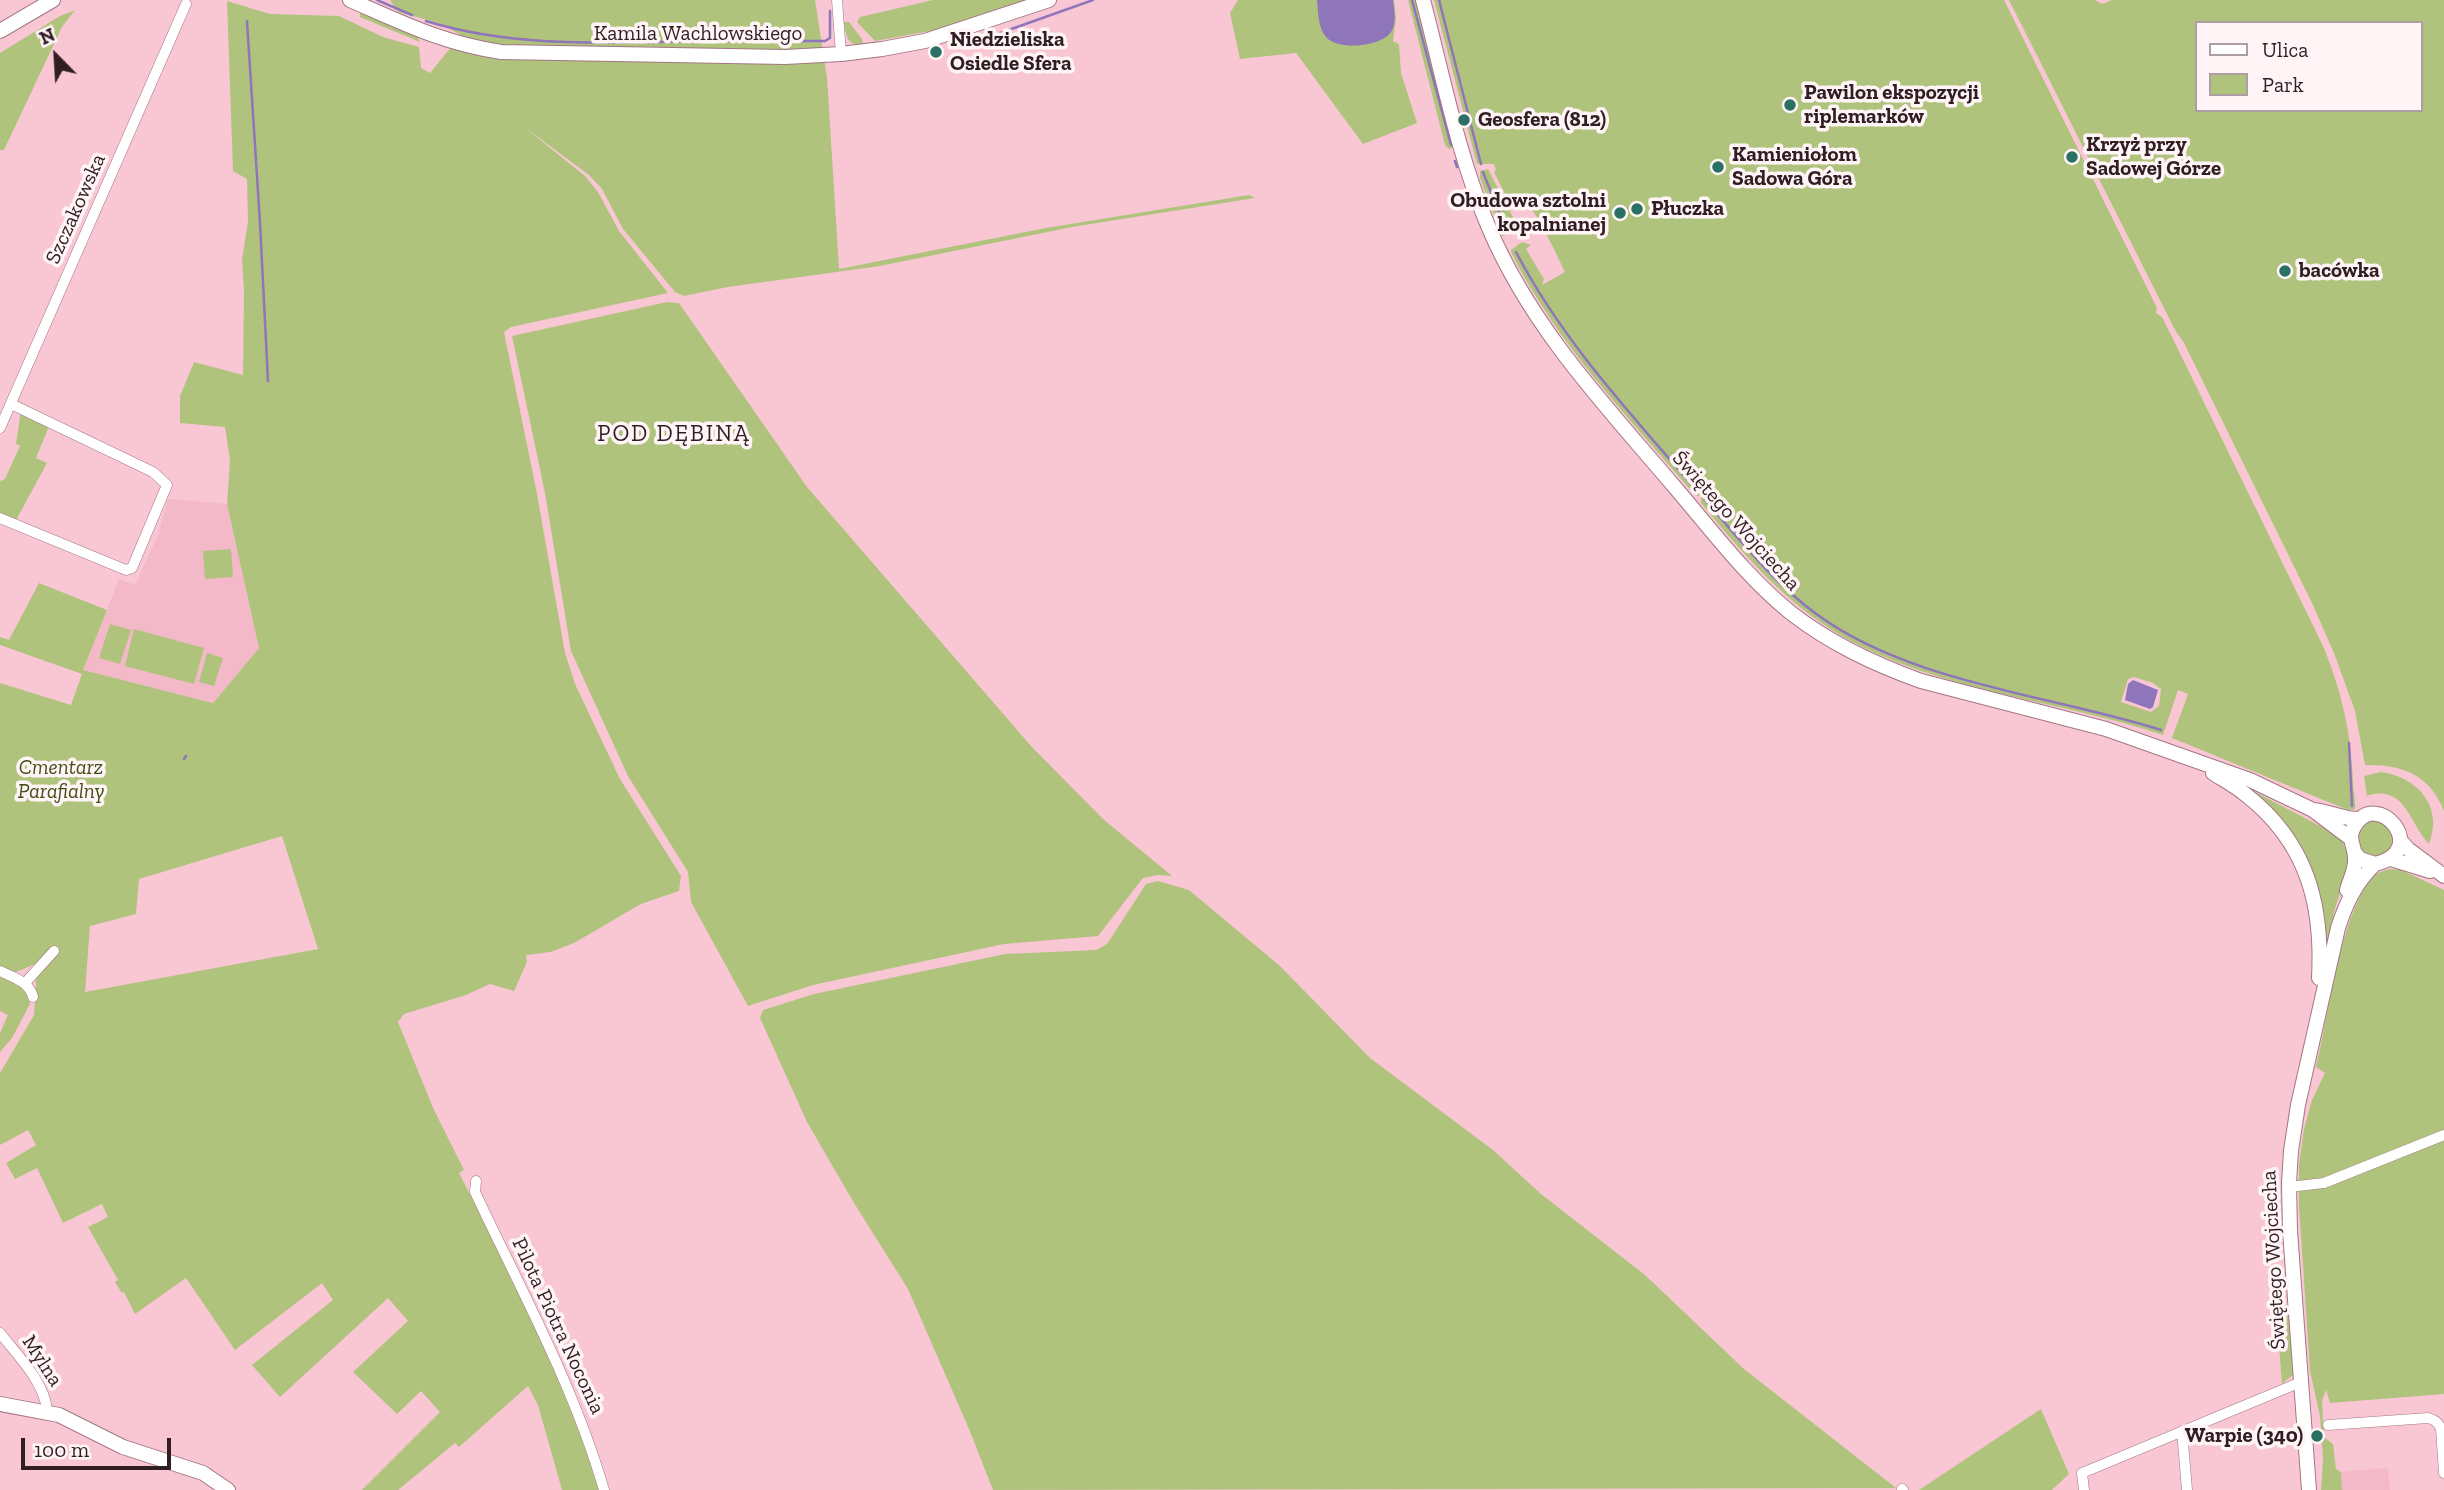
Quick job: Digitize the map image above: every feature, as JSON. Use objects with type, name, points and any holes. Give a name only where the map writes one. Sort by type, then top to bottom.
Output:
[{"type":"street","points":[[0,31],[53,0]]},
{"type":"street","name":"Kamila Wachlowskiego","points":[[350,0],[428,35],[501,52],[785,57],[882,50],[925,41],[1049,0]]},
{"type":"street","points":[[837,0],[841,54]]},
{"type":"street","name":"Świętego Wojciecha","points":[[1423,0],[1468,172],[1489,228],[1516,283],[1564,356],[1767,592],[1826,638],[1891,671],[1953,690],[2106,729],[2250,780],[2313,810],[2353,846],[2356,860],[2298,1105],[2291,1151],[2289,1188],[2309,1490]]},
{"type":"street","name":"Szczakowska","points":[[0,428],[186,4]]},
{"type":"street","points":[[0,518],[126,570],[132,569],[167,485],[153,472],[11,404]]},
{"type":"street","points":[[2197,761],[2258,805],[2283,833],[2303,866],[2314,897],[2320,928],[2319,1011]]},
{"type":"street","name":"Świętego Wojciecha","points":[[2313,810],[2360,819]]},
{"type":"street","points":[[2378,814],[2394,822],[2400,840],[2398,850],[2390,859],[2375,864],[2360,859],[2353,846],[2353,828],[2360,819],[2378,814]]},
{"type":"street","points":[[2400,840],[2443,875]]},
{"type":"street","points":[[2390,859],[2443,875]]},
{"type":"street","name":"Świętego Wojciecha","points":[[2345,908],[2357,884],[2375,864]]},
{"type":"street","points":[[25,983],[54,951]]},
{"type":"street","points":[[0,971],[25,983],[33,997]]},
{"type":"street","points":[[2289,1188],[2324,1183],[2444,1135]]},
{"type":"street","name":"Pilota Piotra Noconia","points":[[476,1181],[475,1192],[578,1412],[604,1490]]},
{"type":"street","name":"Mylna","points":[[0,1333],[34,1378],[43,1393],[47,1411]]},
{"type":"street","points":[[2084,1490],[2082,1473],[2301,1382]]},
{"type":"street","points":[[0,1404],[47,1411],[123,1447],[202,1474],[228,1490]]},
{"type":"street","points":[[2328,1425],[2428,1418],[2433,1420],[2441,1429],[2444,1474]]},
{"type":"street","points":[[2182,1431],[2187,1490]]},
{"type":"shaded area","points":[[1317,0],[1393,0],[1393,29],[1386,37],[1369,44],[1339,44],[1326,37],[1321,29]]},
{"type":"shaded area","points":[[168,499],[227,504],[259,648],[213,703],[83,670],[119,579],[135,585],[158,535]]},
{"type":"shaded area","points":[[2133,680],[2158,690],[2150,709],[2125,700],[2128,684]]},
{"type":"shaded area","points":[[2388,1468],[2390,1490],[2342,1490],[2341,1472]]},
{"type":"green space","name":"Cmentarz Parafialny","points":[[390,0],[815,0],[827,77],[839,269],[1046,228],[1249,195],[1255,198],[1072,227],[880,266],[728,287],[684,296],[675,292],[623,229],[602,189],[589,175],[523,126],[585,176],[598,192],[619,231],[668,293],[511,327],[504,332],[537,494],[565,653],[575,684],[620,779],[681,876],[679,891],[641,904],[574,943],[551,952],[526,955],[527,962],[514,991],[490,984],[466,995],[404,1014],[398,1022],[434,1110],[464,1170],[459,1173],[554,1369],[600,1490],[562,1490],[538,1405],[528,1386],[459,1447],[455,1443],[398,1490],[362,1490],[440,1412],[421,1391],[397,1414],[353,1372],[408,1321],[388,1298],[280,1397],[252,1365],[333,1300],[322,1283],[235,1350],[186,1278],[135,1314],[124,1292],[122,1293],[115,1282],[118,1280],[88,1227],[108,1217],[102,1204],[63,1223],[37,1168],[15,1179],[6,1163],[36,1145],[28,1130],[0,1145],[0,1073],[34,1015],[36,984],[35,964],[14,973],[11,981],[26,989],[30,1004],[12,1038],[0,1052],[0,1033],[8,1015],[0,1011],[0,683],[71,705],[82,674],[0,645],[0,637],[9,640],[39,583],[107,610],[83,670],[213,703],[259,648],[227,504],[230,460],[225,427],[180,423],[180,396],[194,362],[243,375],[242,260],[248,221],[247,179],[233,171],[227,1],[270,14],[339,16],[383,37],[419,47],[421,68],[430,73],[461,35],[439,23],[398,12]],"holes":[[[282,836],[318,949],[85,992],[90,926],[136,914],[139,879]]]},
{"type":"green space","points":[[933,0],[1026,0],[941,29],[875,41],[857,22],[860,17]]},
{"type":"green space","points":[[1238,0],[1394,0],[1396,18],[1393,41],[1399,44],[1401,73],[1417,123],[1363,144],[1296,53],[1240,59],[1230,13]]},
{"type":"green space","points":[[1408,0],[1418,0],[1454,147],[1449,149],[1445,145]]},
{"type":"green space","points":[[1434,0],[2004,0],[2157,308],[2156,313],[2162,317],[2324,648],[2341,697],[2348,730],[2355,809],[2343,808],[2172,738],[2188,694],[2178,690],[2163,735],[1949,680],[1907,666],[1867,649],[1811,615],[1777,587],[1745,554],[1701,503],[1701,498],[1708,489],[1699,496],[1695,495],[1595,379],[1549,318],[1511,250],[1522,242],[1531,245],[1526,249],[1544,279],[1542,285],[1565,272],[1542,225],[1525,199],[1510,204],[1494,172],[1494,164],[1477,164]],"holes":[[[2134,677],[2153,683],[2161,689],[2159,706],[2151,712],[2121,702],[2128,679]]]},
{"type":"green space","points":[[2009,0],[2095,0],[2102,4],[2112,0],[2444,0],[2444,811],[2431,788],[2413,774],[2391,767],[2365,765],[2355,711],[2334,653],[2184,343],[2175,330]]},
{"type":"green space","points":[[75,10],[62,27],[4,150],[0,150],[0,53],[60,16]]},
{"type":"green space","points":[[360,12],[417,36],[420,42],[360,17]]},
{"type":"green space","points":[[844,22],[849,22],[863,44],[850,42]]},
{"type":"green space","points":[[1488,169],[1516,223],[1513,232],[1502,236],[1480,178],[1480,171]]},
{"type":"green space","points":[[667,302],[679,303],[807,487],[1031,746],[1103,819],[1172,876],[1143,878],[1098,936],[1004,944],[813,985],[748,1006],[691,902],[688,872],[628,776],[571,651],[545,493],[512,336]]},
{"type":"green space","points":[[22,403],[52,419],[36,458],[47,463],[14,524],[0,518],[0,481],[5,479],[20,446],[16,444]]},
{"type":"green space","points":[[231,549],[233,577],[205,579],[203,551]]},
{"type":"green space","points":[[110,624],[131,630],[120,664],[99,658]]},
{"type":"green space","points":[[134,629],[204,648],[194,684],[125,666]]},
{"type":"green space","points":[[207,653],[223,658],[214,686],[199,682]]},
{"type":"green space","points":[[2381,772],[2406,780],[2424,796],[2433,817],[2429,844],[2398,800],[2390,795],[2367,796],[2364,776]]},
{"type":"green space","points":[[2238,783],[2322,827],[2342,841],[2348,854],[2348,867],[2334,912],[2327,949],[2324,914],[2316,887]]},
{"type":"green space","points":[[2367,819],[2394,826],[2392,855],[2364,859],[2354,834]]},
{"type":"green space","points":[[2401,870],[2444,890],[2444,1394],[2330,1403],[2326,1390],[2322,1401],[2324,1437],[2333,1444],[2336,1469],[2341,1472],[2342,1490],[2321,1490],[2323,1459],[2320,1416],[2310,1371],[2299,1205],[2299,1165],[2304,1129],[2312,1100],[2325,1073],[2316,1067],[2343,943],[2360,897],[2371,879],[2379,872]]},
{"type":"green space","points":[[1158,881],[1189,890],[1280,966],[1370,1058],[1493,1150],[1541,1194],[1645,1275],[1744,1369],[1896,1488],[993,1490],[908,1289],[807,1122],[760,1018],[763,1010],[814,994],[1005,954],[1096,950],[1107,944],[1146,884]]},
{"type":"green space","points":[[2289,1304],[2295,1373],[2282,1384],[2278,1334],[2285,1330],[2284,1305]]},
{"type":"green space","points":[[2041,1409],[2069,1474],[2052,1490],[1919,1490]]},
{"type":"waterway","points":[[377,0],[412,15]]},
{"type":"waterway","points":[[972,43],[1093,0]]},
{"type":"waterway","points":[[1412,0],[1451,145]]},
{"type":"waterway","points":[[1439,0],[1481,164]]},
{"type":"waterway","points":[[426,21],[498,36],[570,42],[825,41],[830,38],[830,11]]},
{"type":"waterway","points":[[247,21],[268,381]]},
{"type":"waterway","points":[[1455,161],[1457,167]]},
{"type":"waterway","points":[[1483,172],[1506,230]]},
{"type":"waterway","points":[[1516,252],[1555,317],[1577,347],[1698,492]]},
{"type":"waterway","points":[[1705,500],[1757,560],[1799,601],[1852,637],[1937,672],[2161,730]]},
{"type":"waterway","points":[[2349,743],[2352,806]]},
{"type":"place","name":"Niedzieliska Osiedle Sfera","points":[[936,52]]},
{"type":"place","name":"Pawilon ekspozycji riplemarków","points":[[1790,105]]},
{"type":"place","name":"Geosfera (812)","points":[[1464,120]]},
{"type":"place","name":"Krzyż przy Sadowej Górze","points":[[2072,157]]},
{"type":"place","name":"Kamieniołom Sadowa Góra","points":[[1718,167]]},
{"type":"place","name":"Płuczka","points":[[1637,209]]},
{"type":"place","name":"Obudowa sztolni kopalnianej","points":[[1620,213]]},
{"type":"place","name":"bacówka","points":[[2285,271]]},
{"type":"place","name":"Warpie (340)","points":[[2317,1436]]},
{"type":"district","name":"POD DĘBINĄ","points":[[674,434]]}]
